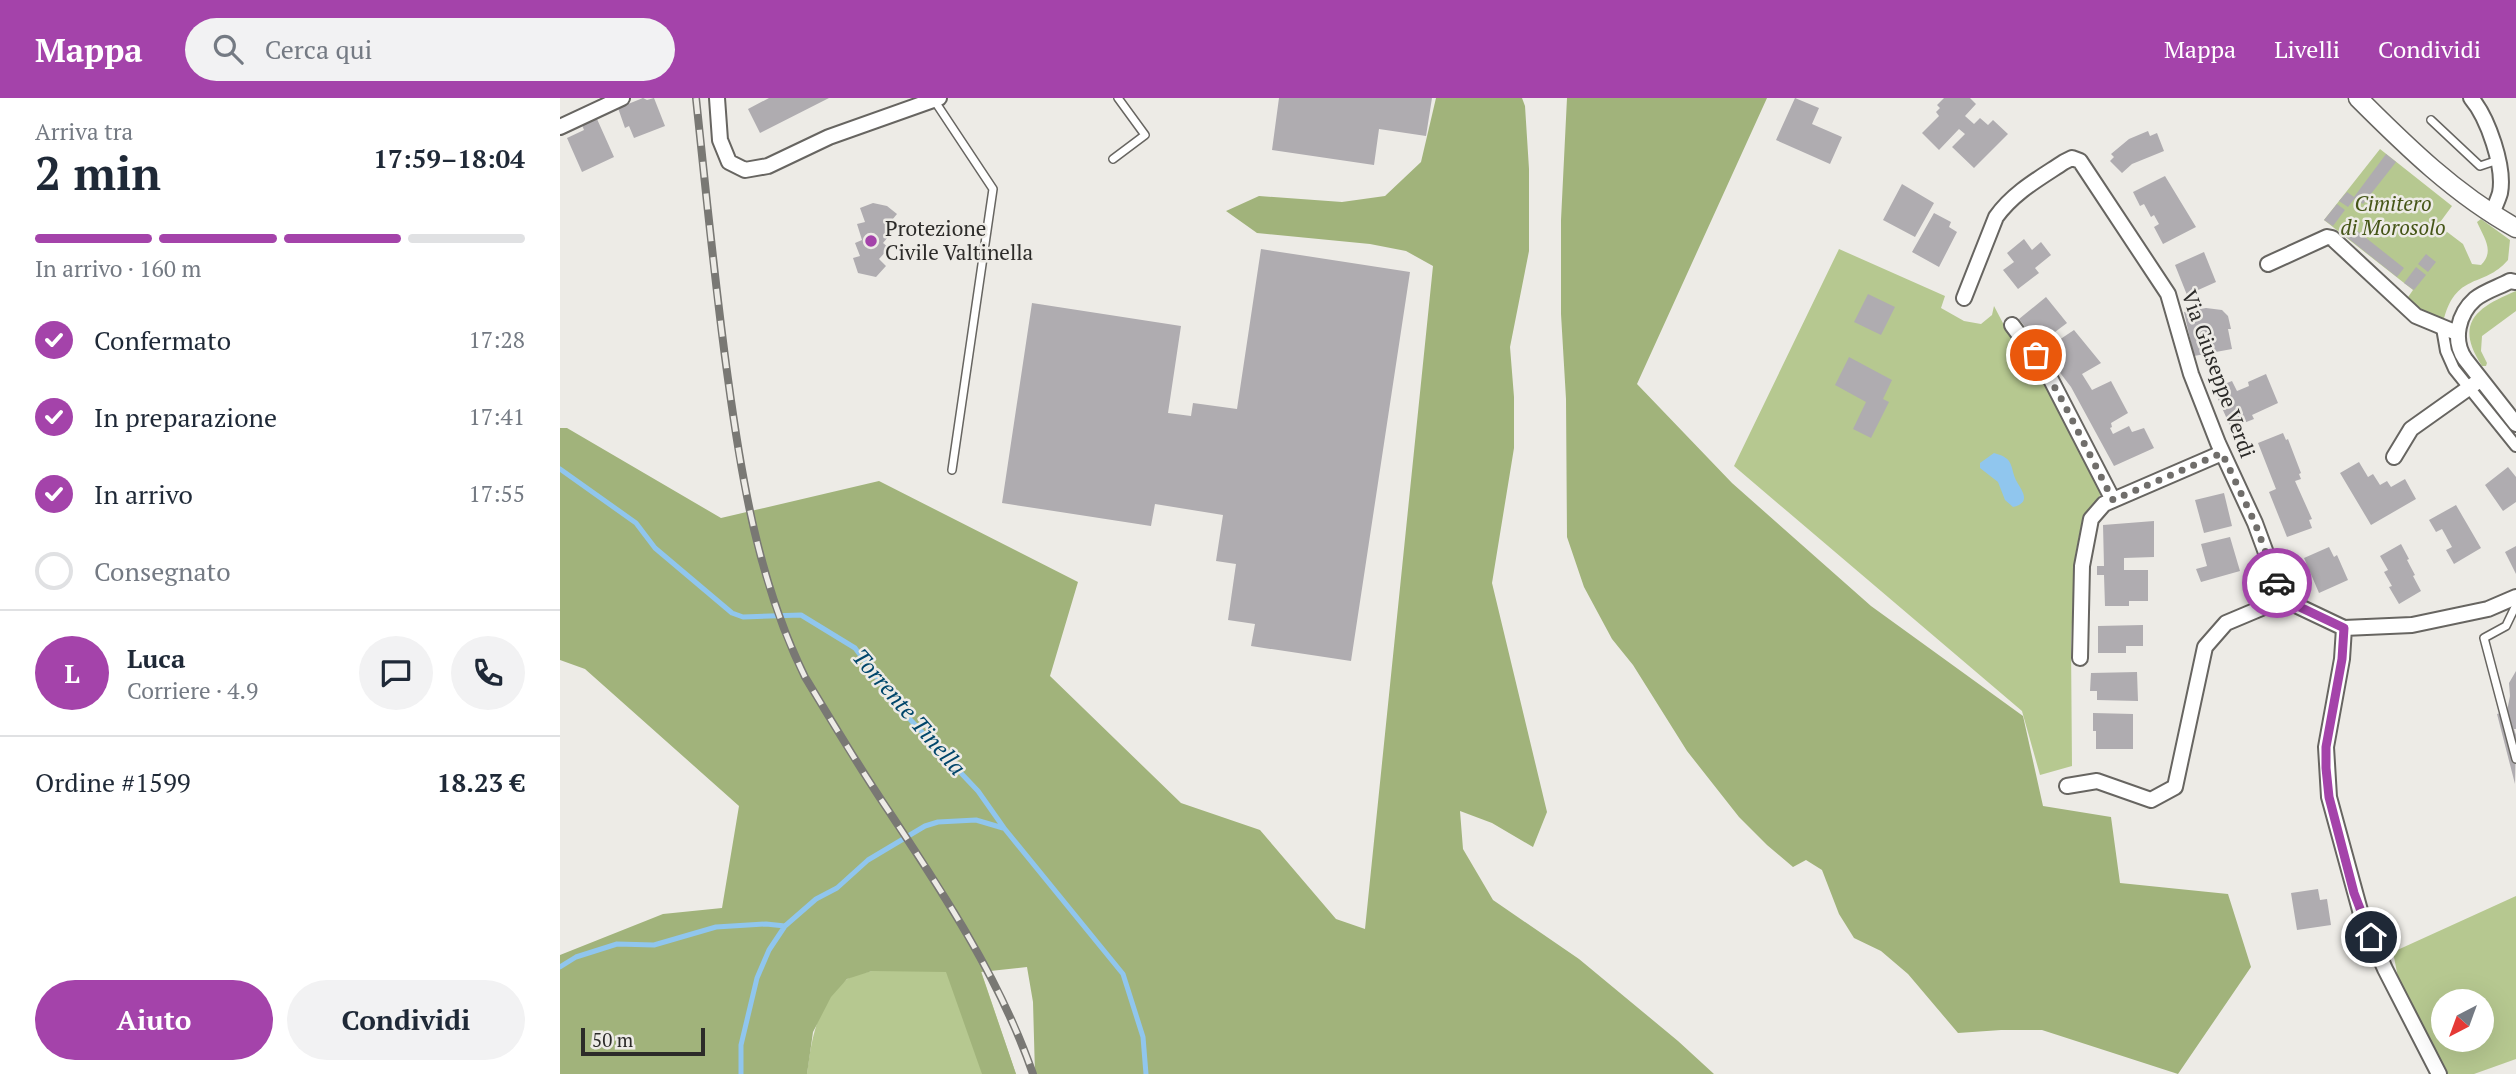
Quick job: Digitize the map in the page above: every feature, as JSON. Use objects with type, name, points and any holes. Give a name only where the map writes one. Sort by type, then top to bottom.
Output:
[{"type":"street","points":[[560,127],[622,98]]},
{"type":"street","points":[[717,98],[720,140],[729,162],[745,170],[768,166],[829,137],[936,99]]},
{"type":"street","points":[[2358,98],[2406,146],[2492,214],[2516,228]]},
{"type":"street","points":[[2471,98],[2479,107],[2499,160],[2500,192],[2492,214]]},
{"type":"street","name":"Via Giuseppe Verdi","points":[[1964,298],[1996,217],[2004,206],[2015,195],[2064,162],[2072,159],[2080,161],[2168,294],[2190,374],[2222,453],[2255,523],[2283,599]]},
{"type":"street","points":[[2268,264],[2327,237],[2332,238],[2416,316],[2457,333]]},
{"type":"street","points":[[2514,278],[2474,300],[2463,316],[2457,333],[2459,350],[2474,385],[2516,446]]},
{"type":"street","points":[[2012,325],[2047,372],[2113,500]]},
{"type":"street","points":[[2442,328],[2449,361],[2516,424]]},
{"type":"street","points":[[2394,457],[2410,429],[2474,385]]},
{"type":"street","points":[[2080,658],[2082,566],[2091,519],[2099,509],[2113,500],[2222,453]]},
{"type":"street","points":[[2067,786],[2097,781],[2151,800],[2175,787],[2205,648],[2227,622],[2283,599],[2344,628],[2412,625],[2488,609],[2516,597]]},
{"type":"street","points":[[2344,628],[2342,659],[2326,747],[2329,797],[2354,893],[2381,961],[2439,1074]]},
{"type":"lane","points":[[1113,159],[1145,135],[1118,98]]},
{"type":"lane","points":[[936,99],[993,189],[953,470]]},
{"type":"lane","points":[[2431,120],[2480,166],[2499,160]]},
{"type":"lane","points":[[2516,605],[2506,626],[2484,638],[2516,759]]},
{"type":"green space","points":[[1436,98],[1522,98],[1525,106],[1529,169],[1529,251],[1510,347],[1514,448],[1492,583],[1547,812],[1533,847],[1492,823],[1460,811],[1463,849],[1493,900],[1579,959],[1714,1074],[1035,1074],[1033,1002],[1027,967],[981,972],[1016,1074],[982,1074],[946,972],[872,971],[847,979],[831,997],[813,1032],[807,1074],[560,1074],[560,955],[663,914],[722,908],[739,806],[585,669],[560,660],[560,428],[567,428],[721,518],[879,481],[1078,582],[1050,676],[1181,803],[1260,830],[1336,919],[1365,929],[1433,266],[1406,251],[1370,244],[1257,233],[1226,211],[1259,196],[1342,202],[1385,196],[1421,162]]},
{"type":"green space","points":[[1567,98],[1767,98],[1637,384],[1732,483],[1871,606],[2023,716],[2043,806],[2111,817],[2120,883],[2228,894],[2251,967],[2178,1074],[2042,1030],[1958,1033],[1908,974],[1881,951],[1854,938],[1839,914],[1822,870],[1806,860],[1793,867],[1739,817],[1687,751],[1633,665],[1612,639],[1584,587],[1567,537],[1561,220]]},
{"type":"green space","name":"Cimitero di Morosolo","points":[[2380,149],[2452,206],[2438,225],[2463,244],[2472,264],[2481,265],[2487,255],[2487,244],[2477,222],[2481,219],[2510,240],[2508,260],[2499,269],[2462,288],[2448,307],[2443,323],[2427,317],[2406,300],[2413,290],[2324,220]]},
{"type":"green space","points":[[1839,249],[1945,296],[1941,308],[1964,321],[1981,324],[1992,315],[1994,306],[2005,327],[2049,388],[2102,493],[2083,516],[2075,557],[2071,644],[2072,766],[2040,775],[2022,711],[1734,466]]},
{"type":"green space","points":[[2516,291],[2516,311],[2482,336],[2481,351],[2487,363],[2482,366],[2470,338],[2470,327],[2474,318],[2491,303]]},
{"type":"green space","points":[[2516,896],[2516,1059],[2474,1074],[2446,1074],[2434,1052],[2494,1052],[2494,989],[2431,989],[2431,1047],[2401,993],[2393,952]]},
{"type":"green space","points":[[872,971],[981,971],[1016,1074],[807,1074],[813,1036],[828,999],[849,978]]},
{"type":"water","points":[[1994,453],[2006,458],[2011,464],[2024,497],[2019,505],[2013,507],[2005,500],[1998,482],[1980,468],[1980,463]]},
{"type":"building","points":[[643,98],[654,98],[665,126],[634,138],[629,126],[625,128],[618,108]]},
{"type":"building","points":[[769,98],[829,98],[760,133],[748,109]]},
{"type":"building","points":[[1279,98],[1432,98],[1426,136],[1379,129],[1374,165],[1272,150]]},
{"type":"building","points":[[1795,98],[1819,108],[1812,124],[1842,137],[1830,164],[1776,140]]},
{"type":"building","points":[[1944,98],[1970,98],[1976,104],[1965,116],[1974,124],[1980,118],[1988,125],[1993,120],[2008,134],[1974,168],[1952,147],[1965,134],[1959,129],[1939,150],[1922,133],[1939,116],[1936,112],[1940,108],[1937,105]]},
{"type":"building","points":[[597,119],[614,157],[582,172],[567,138],[584,130],[582,125]]},
{"type":"building","points":[[2148,131],[2150,136],[2157,133],[2164,151],[2132,164],[2122,173],[2110,161],[2114,157],[2111,154],[2129,139]]},
{"type":"building","points":[[2386,154],[2396,162],[2363,204],[2355,198],[2348,207],[2339,201],[2347,192],[2354,197]]},
{"type":"building","points":[[2165,176],[2196,227],[2163,244],[2154,227],[2159,224],[2154,215],[2151,217],[2144,204],[2140,206],[2133,192]]},
{"type":"building","points":[[1902,184],[1934,203],[1915,237],[1883,220]]},
{"type":"building","name":"Protezione Civile Valtinella","points":[[873,203],[887,206],[897,214],[887,226],[893,231],[883,243],[889,248],[879,259],[886,266],[876,277],[858,273],[853,258],[860,256],[855,243],[862,240],[857,224],[865,222],[860,208]]},
{"type":"building","points":[[2337,204],[2345,210],[2333,226],[2324,220]]},
{"type":"building","points":[[1934,213],[1951,222],[1949,227],[1957,232],[1939,267],[1912,252]]},
{"type":"building","points":[[2386,225],[2396,225],[2396,235],[2386,235]]},
{"type":"building","points":[[2351,226],[2404,268],[2397,277],[2344,235]]},
{"type":"building","points":[[2024,239],[2032,250],[2041,242],[2051,255],[2035,268],[2039,273],[2018,289],[2003,270],[2014,262],[2007,253]]},
{"type":"building","points":[[1261,249],[1410,272],[1351,661],[1251,646],[1255,624],[1228,620],[1236,564],[1216,561],[1223,515],[1155,504],[1151,526],[1002,503],[1032,303],[1181,326],[1168,413],[1191,416],[1193,403],[1237,409]]},
{"type":"building","points":[[2204,252],[2216,282],[2187,295],[2175,265]]},
{"type":"building","points":[[2426,254],[2436,262],[2428,272],[2418,264]]},
{"type":"building","points":[[2416,267],[2426,275],[2414,290],[2404,283]]},
{"type":"building","points":[[1868,294],[1895,307],[1881,335],[1854,322]]},
{"type":"building","points":[[2046,297],[2067,323],[2051,335],[2053,338],[2056,342],[2074,330],[2101,363],[2082,374],[2092,390],[2111,381],[2128,413],[2111,423],[2113,434],[2129,426],[2132,432],[2144,428],[2154,448],[2114,466],[2071,387],[2019,319]]},
{"type":"building","points":[[2206,308],[2222,310],[2228,316],[2232,349],[2194,356],[2184,312]]},
{"type":"building","points":[[1849,357],[1892,380],[1883,399],[1889,402],[1871,438],[1853,429],[1866,402],[1835,385]]},
{"type":"building","points":[[2266,374],[2278,403],[2252,415],[2254,419],[2231,428],[2218,399],[2222,397],[2217,387],[2232,381],[2237,391],[2249,386],[2248,382]]},
{"type":"building","points":[[2283,433],[2301,473],[2301,479],[2295,481],[2312,519],[2309,520],[2312,528],[2287,537],[2269,492],[2276,489],[2258,443]]},
{"type":"building","points":[[2359,462],[2368,477],[2373,474],[2380,485],[2387,481],[2391,487],[2405,479],[2416,499],[2371,525],[2340,473]]},
{"type":"building","points":[[2508,467],[2516,477],[2516,502],[2503,511],[2485,485]]},
{"type":"building","points":[[2224,493],[2232,526],[2204,533],[2195,500]]},
{"type":"building","points":[[2456,505],[2481,548],[2454,564],[2446,550],[2452,547],[2442,529],[2436,532],[2429,520]]},
{"type":"building","points":[[2154,521],[2154,557],[2124,558],[2124,570],[2148,570],[2148,601],[2129,601],[2129,606],[2105,606],[2104,575],[2097,575],[2097,566],[2104,566],[2103,525]]},
{"type":"building","points":[[2230,537],[2240,571],[2201,582],[2196,569],[2207,566],[2201,544]]},
{"type":"building","points":[[2401,544],[2421,591],[2399,604],[2389,587],[2392,586],[2384,572],[2388,570],[2380,556]]},
{"type":"building","points":[[2516,546],[2516,574],[2505,552]]},
{"type":"building","points":[[2329,547],[2334,557],[2337,555],[2348,580],[2319,593],[2304,558]]},
{"type":"building","points":[[2143,625],[2143,646],[2126,646],[2126,653],[2098,653],[2098,626]]},
{"type":"building","points":[[2516,671],[2515,784],[2497,714],[2507,711],[2509,683]]},
{"type":"building","points":[[2137,672],[2138,701],[2097,700],[2097,691],[2090,691],[2091,673]]},
{"type":"building","points":[[2093,713],[2133,714],[2133,749],[2096,749]]},
{"type":"building","points":[[2318,889],[2320,900],[2327,899],[2331,925],[2297,930],[2291,893]]},
{"type":"waterway","name":"Torrente Tinella","points":[[560,469],[636,523],[655,548],[732,613],[743,617],[801,615],[855,648],[903,712],[978,791],[1004,828],[1123,974],[1143,1037],[1146,1074]]},
{"type":"waterway","points":[[741,1074],[741,1045],[757,978],[769,950],[785,926],[816,899],[837,888],[868,860],[925,826],[938,822],[976,820],[1003,828]]},
{"type":"waterway","points":[[560,967],[576,957],[617,944],[654,945],[716,927],[766,924],[785,926]]},
{"type":"railway","points":[[696,98],[733,418],[754,531],[776,605],[805,677],[947,901],[986,968],[1033,1074]]},
{"type":"way so far","points":[[2036,355],[2113,500],[2222,453],[2255,523],[2277,583]]},
{"type":"place","name":"Protezione Civile Valtinella","points":[[871,241]]},
{"type":"route","points":[[2277,583],[2283,599],[2344,628],[2342,659],[2326,747],[2326,768],[2329,797],[2354,893],[2371,937]]}]
